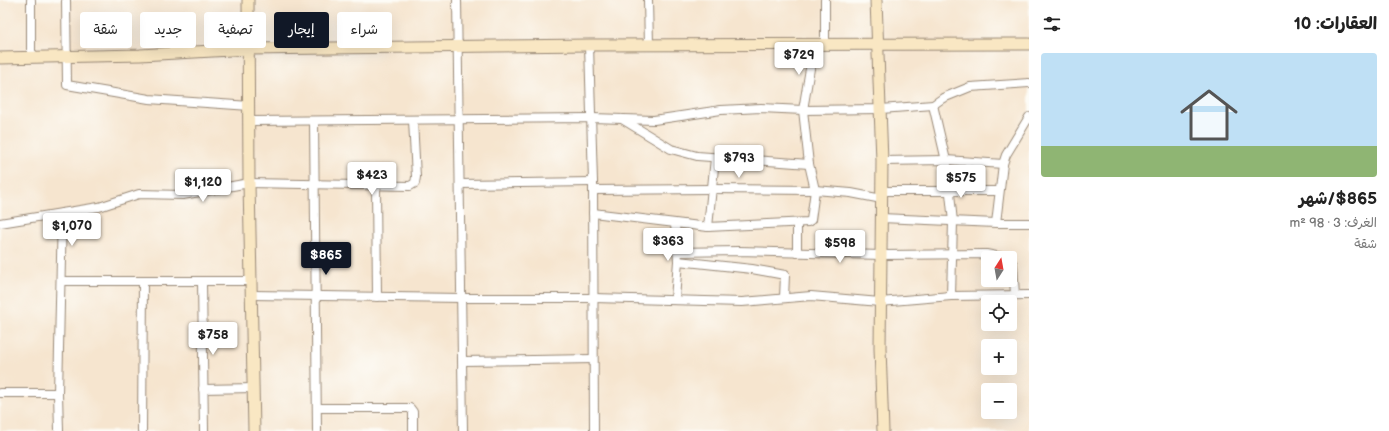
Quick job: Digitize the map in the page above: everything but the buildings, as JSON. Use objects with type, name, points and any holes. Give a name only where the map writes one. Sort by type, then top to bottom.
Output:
[{"type":"street","points":[[31,0],[31,52],[37,58]]},
{"type":"street","points":[[66,0],[67,85],[71,87],[149,99],[250,106]]},
{"type":"street","points":[[248,0],[250,106],[249,184],[254,431]]},
{"type":"street","points":[[457,0],[457,119],[460,184],[463,431]]},
{"type":"street","points":[[648,0],[649,45]]},
{"type":"street","points":[[593,213],[708,227],[808,222],[811,220],[815,190],[809,164],[803,110],[819,45],[825,0]]},
{"type":"street","points":[[876,0],[882,161],[880,302],[882,431]]},
{"type":"street","points":[[0,58],[37,58],[249,49],[458,46],[1029,44]]},
{"type":"street","points":[[589,45],[593,186],[594,431]]},
{"type":"street","points":[[250,122],[592,118],[658,120],[721,110],[761,108],[803,110],[881,109],[933,105],[942,98],[970,87],[1029,83]]},
{"type":"street","points":[[933,105],[946,160],[953,222],[951,296]]},
{"type":"street","points":[[996,223],[1003,164],[1006,155],[1029,117]]},
{"type":"street","points":[[622,119],[650,138],[671,149],[697,156],[809,164]]},
{"type":"street","points":[[0,223],[99,207],[139,194],[183,195],[249,184],[410,186],[415,183],[413,120]]},
{"type":"street","points":[[314,121],[318,408],[317,431]]},
{"type":"street","points":[[708,227],[715,158]]},
{"type":"street","points":[[882,161],[946,160],[1003,164]]},
{"type":"street","points":[[460,184],[815,190],[882,195],[999,191]]},
{"type":"street","points":[[376,186],[377,297]]},
{"type":"street","points":[[59,431],[58,393],[62,281],[62,213]]},
{"type":"street","points":[[881,218],[953,222],[1029,223]]},
{"type":"street","points":[[797,222],[797,253]]},
{"type":"street","points":[[675,224],[678,261],[675,300]]},
{"type":"street","points":[[677,252],[738,251],[881,255],[981,254]]},
{"type":"street","points":[[678,261],[752,269],[785,275],[784,298]]},
{"type":"street","points":[[62,281],[252,281]]},
{"type":"street","points":[[142,431],[143,281]]},
{"type":"street","points":[[202,281],[204,431]]},
{"type":"street","points":[[252,295],[594,298],[742,302],[811,296],[880,302],[951,296],[981,296]]},
{"type":"street","points":[[1017,296],[1029,295]]},
{"type":"street","points":[[463,361],[593,359]]},
{"type":"street","points":[[203,389],[254,388]]},
{"type":"street","points":[[0,393],[58,393]]},
{"type":"street","points":[[318,408],[410,408],[413,412],[413,431]]}]
